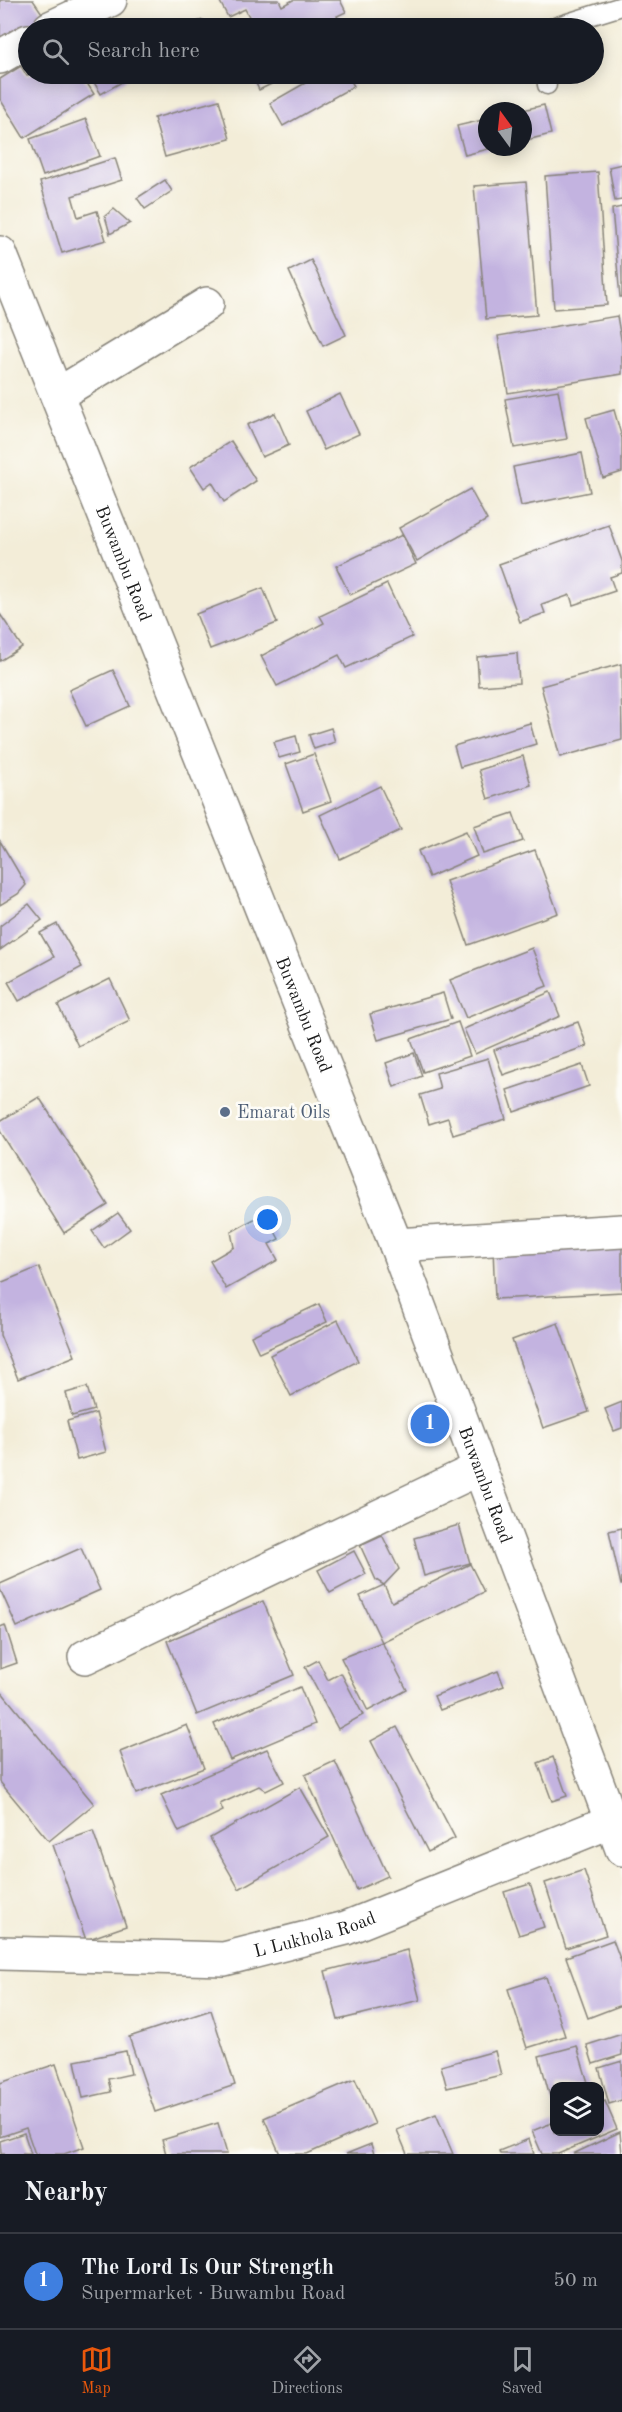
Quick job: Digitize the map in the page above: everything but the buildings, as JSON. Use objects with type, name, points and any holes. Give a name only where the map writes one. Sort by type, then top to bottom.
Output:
[{"type":"street","points":[[71,18],[110,0]]},
{"type":"street","points":[[0,57],[18,47]]},
{"type":"street","name":"Buwambu Road","points":[[0,253],[396,1245],[617,1835]]},
{"type":"street","points":[[57,395],[207,304]]},
{"type":"street","points":[[396,1245],[622,1231]]},
{"type":"street","points":[[85,1657],[480,1468]]},
{"type":"street","name":"L Lukhola Road","points":[[0,1953],[224,1959],[346,1928],[617,1835]]},
{"type":"lane","points":[[583,18],[622,6]]},
{"type":"place","name":"Emarat Oils","points":[[225,1112]]},
{"type":"place","name":"The Lord Is Our Strength","points":[[430,1424]]}]
